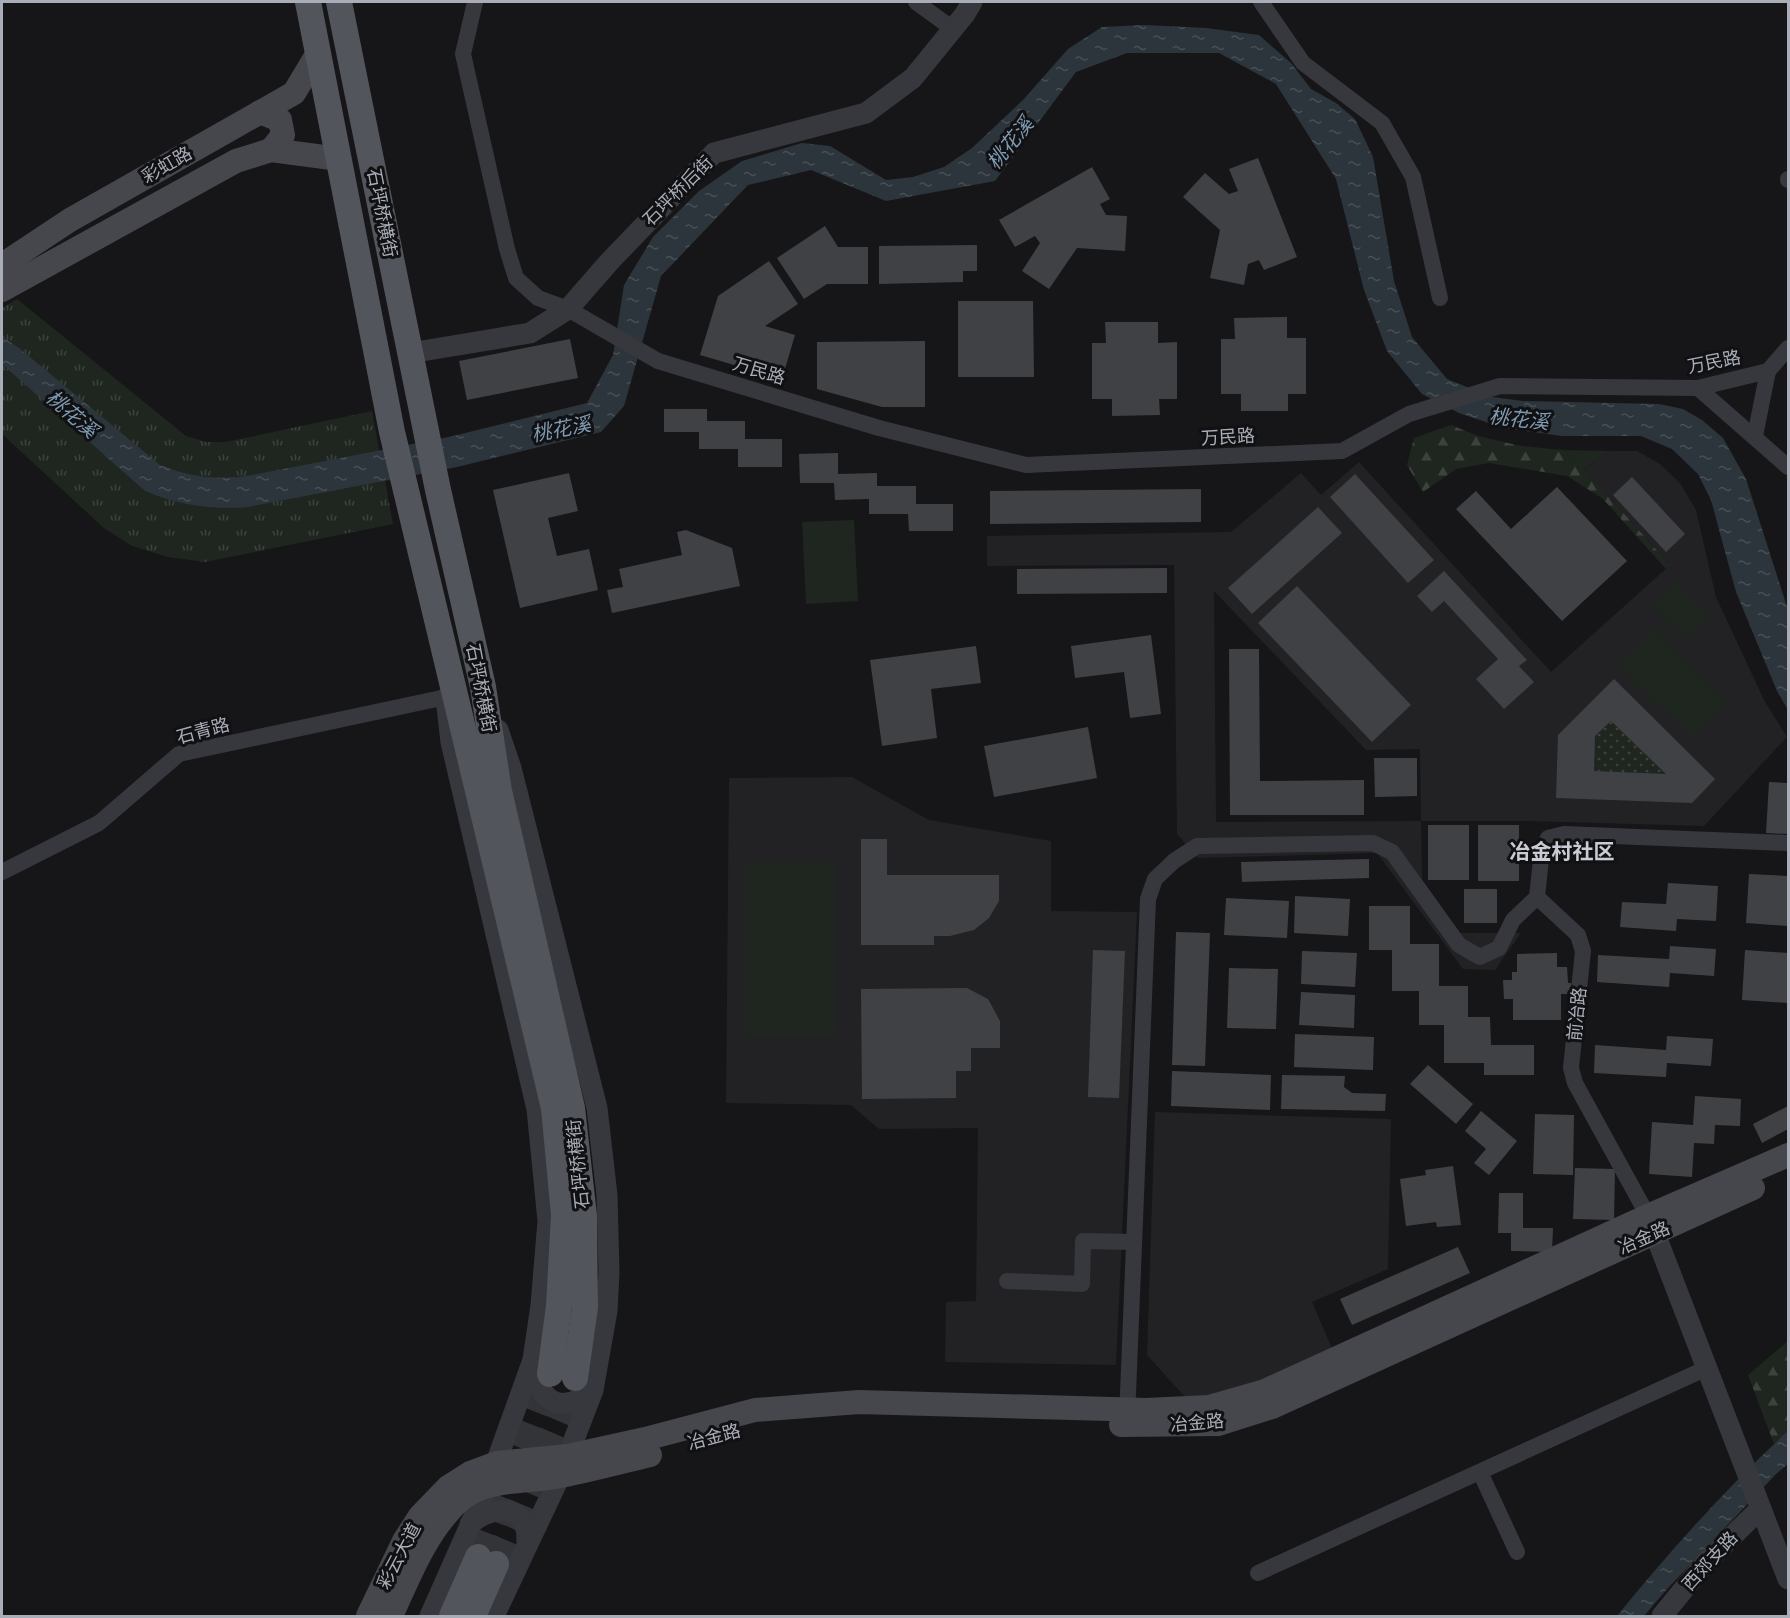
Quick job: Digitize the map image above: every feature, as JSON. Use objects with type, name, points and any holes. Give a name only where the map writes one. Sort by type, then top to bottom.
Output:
[{"type":"main road","name":"石坪桥横街","points":[[308,2],[392,432],[554,1108],[564,1215],[559,1306],[542,1367]]},
{"type":"main road","name":"石坪桥横街","points":[[339,2],[438,490],[483,687],[499,791],[572,1108],[584,1216],[584,1384]]},
{"type":"main road","name":"彩虹路","points":[[7,270],[70,220],[294,93],[318,53]]},
{"type":"main road","points":[[260,112],[280,120],[283,135],[271,150]]},
{"type":"main road","name":"彩虹路","points":[[7,270],[89,242],[236,161],[271,150],[339,159]]},
{"type":"main road","points":[[70,220],[70,231],[73,237],[89,242]]},
{"type":"main road","name":"冶金路","points":[[493,1474],[564,1466],[762,1424],[863,1417],[1127,1417],[1218,1424],[1272,1407],[1651,1225],[1788,1155]]},
{"type":"main road","name":"冶金路","points":[[1651,1225],[1788,1173]]},
{"type":"main road","name":"彩云大道","points":[[368,1617],[404,1541],[420,1516],[448,1487],[470,1473],[493,1474]]},
{"type":"main road","name":"彩云大道","points":[[391,1617],[422,1549],[437,1525],[459,1501],[493,1474]]},
{"type":"main road","points":[[452,1617],[487,1561],[473,1617]]},
{"type":"street","name":"万民路","points":[[475,2],[463,54],[507,249],[516,278],[538,298],[572,312],[658,361],[879,428],[1026,465],[1342,451],[1409,414],[1500,386],[1698,388],[1768,371],[1788,348]]},
{"type":"street","points":[[916,2],[953,29]]},
{"type":"street","name":"石坪桥后街","points":[[410,352],[530,333],[572,312],[610,261],[714,153],[866,113],[913,78],[972,2]]},
{"type":"street","points":[[1261,2],[1303,63],[1382,123],[1413,177],[1440,298]]},
{"type":"street","points":[[1755,436],[1768,371]]},
{"type":"street","points":[[1698,388],[1788,467]]},
{"type":"street","points":[[430,1617],[542,1367],[541,1305],[548,1221],[537,1109],[451,742],[444,649]]},
{"type":"street","name":"石青路","points":[[2,872],[99,823],[179,754],[446,697]]},
{"type":"street","points":[[1127,1417],[1148,900],[1155,879],[1174,861],[1197,846],[1373,843],[1392,852],[1460,945],[1480,957],[1499,948],[1513,920],[1537,897],[1542,849],[1548,838],[1564,834],[1788,843]]},
{"type":"street","name":"前冶路","points":[[1537,897],[1578,936],[1583,951],[1571,1068],[1575,1083],[1651,1225],[1788,1579]]},
{"type":"street","points":[[1007,1281],[1082,1284],[1083,1241],[1134,1242]]},
{"type":"street","points":[[542,1367],[535,1378],[545,1397],[556,1402],[569,1403],[582,1399],[584,1384]]},
{"type":"street","points":[[1258,1573],[1707,1368]]},
{"type":"street","points":[[494,1617],[564,1466],[584,1384]]},
{"type":"street","points":[[1480,1472],[1517,1552]]},
{"type":"street","name":"西郊支路","points":[[1662,1617],[1706,1562],[1760,1509]]},
{"type":"street","points":[[470,1524],[488,1512],[500,1510],[511,1512],[526,1528],[527,1543]]},
{"type":"shaded area","points":[[1609,451],[1637,451],[1660,464],[1680,483],[1696,510],[1716,597],[1764,700],[1787,737],[1704,826],[1529,821],[1421,821],[1422,879],[1460,933],[1521,933],[1495,970],[1463,969],[1377,853],[1198,858],[1177,834],[1174,565],[987,566],[987,536],[1231,532],[1301,473],[1321,495],[1359,462],[1551,672],[1670,565],[1584,469]],"holes":[[[1214,591],[1366,750],[1420,749],[1421,821],[1216,822]]]},
{"type":"shaded area","points":[[852,777],[929,820],[1051,841],[1051,911],[1137,912],[1116,1365],[945,1362],[946,1302],[976,1301],[978,1128],[879,1129],[851,1105],[726,1103],[729,778]]},
{"type":"shaded area","points":[[1155,1112],[1391,1119],[1388,1269],[1312,1302],[1334,1353],[1266,1383],[1206,1396],[1185,1397],[1147,1355]]},
{"type":"green space","points":[[17,299],[186,436],[206,442],[226,442],[372,411],[393,524],[205,562],[168,557],[132,546],[104,528],[2,434],[2,308]]},
{"type":"green space","points":[[1451,425],[1478,436],[1521,446],[1562,450],[1584,469],[1670,565],[1666,569],[1603,499],[1567,476],[1489,463],[1456,469],[1423,492],[1407,465],[1414,438]]},
{"type":"green space","points":[[1562,450],[1609,451],[1584,469]]},
{"type":"green space","points":[[854,520],[858,601],[806,604],[802,522]]},
{"type":"green space","points":[[1676,583],[1711,617],[1687,640],[1653,606]]},
{"type":"green space","points":[[1654,628],[1729,701],[1692,738],[1617,665]]},
{"type":"green space","points":[[1611,721],[1666,774],[1594,771],[1595,736]]},
{"type":"green space","points":[[745,862],[835,862],[835,1037],[745,1037]]},
{"type":"green space","points":[[1788,1341],[1788,1433],[1774,1444],[1748,1375]]},
{"type":"water","name":"桃花溪","points":[[1144,25],[1206,28],[1259,35],[1291,63],[1311,89],[1336,103],[1355,119],[1373,157],[1394,281],[1412,337],[1447,379],[1492,397],[1523,401],[1659,404],[1683,409],[1702,420],[1723,438],[1746,479],[1788,610],[1788,710],[1777,691],[1736,592],[1711,500],[1698,474],[1672,449],[1641,436],[1562,436],[1504,428],[1459,413],[1422,394],[1387,351],[1364,290],[1336,179],[1276,84],[1219,53],[1127,53],[1076,72],[995,181],[886,201],[811,170],[748,185],[661,276],[624,406],[601,432],[457,467],[248,507],[208,507],[170,500],[145,491],[2,364],[2,337],[19,348],[160,465],[192,475],[224,478],[247,476],[449,437],[587,403],[613,355],[624,285],[653,237],[699,191],[742,161],[802,143],[830,146],[886,180],[913,177],[944,167],[972,148],[1023,100],[1068,49],[1102,27]]},
{"type":"water","points":[[1788,1431],[1788,1464],[1667,1589],[1644,1616],[1617,1616],[1699,1520]]},
{"type":"building","points":[[1258,158],[1297,257],[1264,270],[1259,260],[1248,264],[1244,285],[1210,278],[1220,230],[1183,197],[1205,173],[1229,194],[1238,191],[1229,169]]},
{"type":"building","points":[[1092,167],[1110,199],[1100,204],[1106,215],[1127,216],[1125,251],[1077,248],[1049,289],[1022,271],[1040,243],[1035,236],[1015,247],[999,220]]},
{"type":"building","points":[[825,226],[838,247],[868,247],[868,284],[827,284],[804,299],[777,258]]},
{"type":"building","points":[[977,245],[977,271],[963,271],[963,282],[879,284],[879,246]]},
{"type":"building","points":[[769,261],[798,304],[765,326],[795,335],[782,379],[700,355],[718,296]]},
{"type":"building","points":[[958,301],[1033,301],[1034,377],[958,377]]},
{"type":"building","points":[[1287,317],[1287,338],[1306,338],[1306,394],[1288,394],[1288,411],[1241,411],[1241,394],[1221,394],[1221,339],[1235,339],[1234,318]]},
{"type":"building","points":[[1105,322],[1158,322],[1158,343],[1177,342],[1177,399],[1159,399],[1160,415],[1112,416],[1112,399],[1092,399],[1092,343],[1106,343]]},
{"type":"building","points":[[570,339],[578,378],[467,400],[459,361]]},
{"type":"building","points":[[925,341],[925,407],[882,407],[817,389],[817,342]]},
{"type":"building","points":[[664,409],[707,409],[707,421],[745,421],[745,439],[782,439],[782,467],[738,467],[738,449],[699,449],[699,432],[664,432]]},
{"type":"building","points":[[838,453],[838,474],[877,473],[877,486],[916,486],[916,504],[953,504],[953,531],[909,531],[908,514],[869,514],[869,499],[835,500],[834,483],[800,483],[799,454]]},
{"type":"building","points":[[569,473],[578,511],[548,518],[557,556],[589,549],[598,590],[520,608],[493,490]]},
{"type":"building","points":[[1355,474],[1434,560],[1408,583],[1330,497]]},
{"type":"building","points":[[1632,477],[1685,534],[1666,552],[1613,495]]},
{"type":"building","points":[[1557,487],[1627,561],[1562,621],[1456,509],[1476,491],[1511,529]]},
{"type":"building","points":[[1201,489],[1201,522],[990,524],[990,491]]},
{"type":"building","points":[[1318,507],[1342,533],[1252,614],[1228,588]]},
{"type":"building","points":[[686,530],[732,548],[740,586],[612,613],[607,590],[623,587],[619,569],[682,555],[677,532]]},
{"type":"building","points":[[1167,568],[1167,593],[1017,594],[1017,569]]},
{"type":"building","points":[[1444,571],[1527,660],[1519,666],[1534,682],[1504,709],[1476,679],[1498,659],[1444,601],[1432,612],[1417,596]]},
{"type":"building","points":[[1297,586],[1411,705],[1372,742],[1258,623]]},
{"type":"building","points":[[1151,635],[1161,714],[1130,718],[1124,672],[1075,678],[1071,646]]},
{"type":"building","points":[[976,646],[981,683],[931,689],[937,738],[882,746],[870,660]]},
{"type":"building","points":[[1229,649],[1259,649],[1260,781],[1364,780],[1364,815],[1230,815]]},
{"type":"building","points":[[1614,679],[1715,779],[1692,803],[1556,798],[1558,735]],"holes":[[[1611,721],[1666,774],[1594,771],[1595,736]]]},
{"type":"building","points":[[1088,727],[1097,778],[994,797],[984,746]]},
{"type":"building","points":[[1374,758],[1417,758],[1417,796],[1375,797]]},
{"type":"building","points":[[1769,782],[1788,783],[1788,834],[1766,833]]},
{"type":"building","points":[[1428,825],[1469,825],[1469,880],[1428,880]]},
{"type":"building","points":[[1478,825],[1519,825],[1519,881],[1478,881]]},
{"type":"building","points":[[861,839],[887,839],[887,875],[999,875],[999,901],[989,918],[974,930],[950,936],[934,936],[934,945],[861,945]]},
{"type":"building","points":[[1369,859],[1369,878],[1242,882],[1241,862]]},
{"type":"building","points":[[1749,874],[1788,876],[1788,926],[1746,923]]},
{"type":"building","points":[[1668,883],[1718,886],[1716,921],[1677,919],[1676,931],[1620,927],[1622,902],[1666,904]]},
{"type":"building","points":[[1464,889],[1497,889],[1497,923],[1464,923]]},
{"type":"building","points":[[1295,896],[1350,899],[1348,936],[1294,933]]},
{"type":"building","points":[[1226,898],[1289,901],[1287,938],[1224,935]]},
{"type":"building","points":[[1369,906],[1410,906],[1410,944],[1439,944],[1439,986],[1468,986],[1468,1017],[1490,1017],[1491,1045],[1534,1045],[1534,1075],[1484,1075],[1484,1063],[1444,1063],[1444,1025],[1419,1025],[1419,991],[1392,991],[1392,950],[1369,950]]},
{"type":"building","points":[[1176,932],[1210,933],[1205,1066],[1172,1065]]},
{"type":"building","points":[[1670,946],[1716,949],[1714,976],[1670,973],[1669,987],[1597,982],[1598,955],[1669,959]]},
{"type":"building","points":[[1093,950],[1125,951],[1119,1098],[1088,1097]]},
{"type":"building","points":[[1745,950],[1788,953],[1788,1003],[1742,1000]]},
{"type":"building","points":[[1302,951],[1357,953],[1355,987],[1301,984]]},
{"type":"building","points":[[1557,953],[1557,967],[1567,967],[1568,983],[1571,983],[1571,994],[1561,994],[1561,1020],[1513,1020],[1513,999],[1504,999],[1503,980],[1512,980],[1512,972],[1517,972],[1517,954]]},
{"type":"building","points":[[1229,968],[1278,969],[1276,1029],[1227,1028]]},
{"type":"building","points":[[967,988],[988,999],[1000,1021],[1000,1048],[971,1048],[971,1071],[956,1071],[956,1098],[862,1099],[861,989]]},
{"type":"building","points":[[1301,992],[1355,995],[1354,1028],[1299,1025]]},
{"type":"building","points":[[1295,1034],[1374,1037],[1373,1070],[1294,1067]]},
{"type":"building","points":[[1667,1036],[1713,1039],[1711,1066],[1667,1063],[1666,1077],[1594,1073],[1595,1045],[1666,1050]]},
{"type":"building","points":[[1428,1065],[1473,1104],[1456,1124],[1410,1084]]},
{"type":"building","points":[[1172,1071],[1271,1075],[1270,1110],[1171,1106]]},
{"type":"building","points":[[1282,1075],[1345,1076],[1344,1087],[1352,1093],[1386,1094],[1385,1111],[1281,1109]]},
{"type":"building","points":[[1695,1096],[1741,1099],[1740,1126],[1715,1125],[1714,1144],[1694,1143],[1692,1177],[1649,1174],[1652,1122],[1693,1125]]},
{"type":"building","points":[[1788,1106],[1788,1129],[1762,1143],[1753,1124]]},
{"type":"building","points":[[1481,1111],[1517,1141],[1489,1175],[1474,1163],[1486,1149],[1465,1131]]},
{"type":"building","points":[[1535,1114],[1574,1115],[1573,1175],[1533,1174]]},
{"type":"building","points":[[1453,1166],[1461,1225],[1437,1227],[1436,1222],[1406,1226],[1400,1179],[1426,1175],[1425,1170]]},
{"type":"building","points":[[1575,1168],[1615,1169],[1614,1220],[1573,1219]]},
{"type":"building","points":[[1499,1193],[1523,1193],[1523,1228],[1553,1228],[1552,1252],[1511,1251],[1511,1233],[1498,1233]]},
{"type":"building","points":[[1458,1247],[1470,1273],[1352,1325],[1340,1299]]},
{"type":"tunnel","points":[[478,1557],[550,1374]]},
{"type":"tunnel","points":[[496,1564],[575,1378]]},
{"type":"district","name":"冶金村社区","points":[[1562,852]]}]
